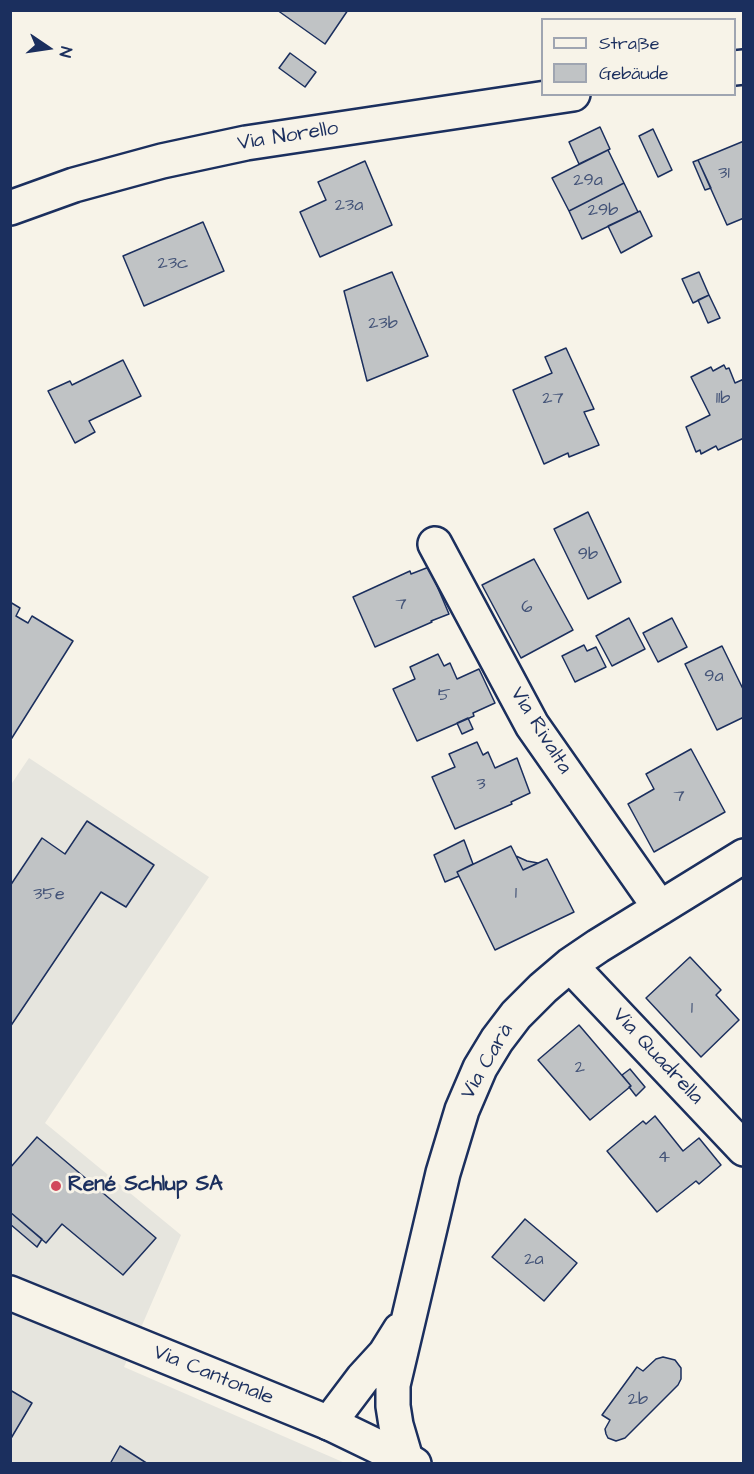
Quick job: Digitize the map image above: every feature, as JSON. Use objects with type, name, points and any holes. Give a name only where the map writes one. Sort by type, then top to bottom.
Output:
[{"type":"street","name":"Via Norello","points":[[10,208],[74,185],[162,161],[246,143],[560,96]]},
{"type":"street","name":"Via Rivalta","points":[[435,544],[532,725],[660,908]]},
{"type":"street","name":"Via Carà","points":[[410,1310],[443,1173],[462,1110],[480,1068],[516,1014],[570,965],[598,946],[660,908],[736,873]]},
{"type":"street","name":"Via Quadrella","points":[[570,965],[744,1149]]},
{"type":"street","name":"Via Cantonale","points":[[10,1293],[328,1423],[410,1461]]},
{"type":"street","points":[[328,1423],[385,1354],[410,1310]]},
{"type":"street","points":[[410,1310],[393,1385],[396,1425],[410,1461]]},
{"type":"shaded area","points":[[29,758],[209,877],[45,1123],[181,1235],[124,1367],[345,1463],[11,1463],[10,786]]},
{"type":"building","points":[[277,10],[348,10],[325,44]]},
{"type":"building","points":[[290,53],[316,72],[305,87],[279,68]]},
{"type":"building","points":[[600,127],[610,149],[579,164],[569,142]]},
{"type":"building","points":[[653,129],[672,170],[658,177],[639,136]]},
{"type":"building","points":[[744,141],[744,218],[727,225],[698,160]]},
{"type":"building","points":[[608,150],[624,183],[569,211],[552,178]]},
{"type":"building","points":[[698,160],[711,188],[705,190],[693,162]]},
{"type":"building","points":[[365,161],[392,225],[320,257],[300,212],[326,200],[318,182]]},
{"type":"building","points":[[624,183],[638,212],[582,239],[569,211]]},
{"type":"building","points":[[640,211],[652,236],[621,253],[608,226]]},
{"type":"building","points":[[203,222],[224,271],[144,306],[123,256]]},
{"type":"building","points":[[392,272],[428,356],[367,381],[344,291]]},
{"type":"building","points":[[699,272],[709,295],[693,303],[682,279]]},
{"type":"building","points":[[709,295],[720,318],[708,323],[698,300]]},
{"type":"building","points":[[566,348],[594,409],[584,412],[599,445],[569,457],[568,453],[544,464],[513,390],[552,373],[545,357]]},
{"type":"building","points":[[123,360],[141,396],[89,421],[95,432],[75,443],[48,391],[70,381],[72,385]]},
{"type":"building","points":[[724,365],[726,369],[729,368],[735,383],[744,379],[744,438],[718,450],[716,446],[701,454],[700,450],[696,452],[686,427],[710,415],[691,377],[711,367],[713,371]]},
{"type":"building","points":[[588,512],[621,582],[588,599],[554,529]]},
{"type":"building","points":[[534,559],[573,630],[521,658],[482,585]]},
{"type":"building","points":[[429,567],[449,614],[375,647],[353,597],[410,571],[411,574]]},
{"type":"building","points":[[10,602],[20,608],[16,616],[28,623],[32,616],[73,641],[10,741]]},
{"type":"building","points":[[629,618],[645,649],[612,666],[596,636]]},
{"type":"building","points":[[672,618],[687,647],[658,662],[643,633]]},
{"type":"building","points":[[584,645],[587,651],[596,647],[606,667],[575,682],[562,656]]},
{"type":"building","points":[[722,646],[744,691],[744,717],[717,730],[685,664]]},
{"type":"building","points":[[438,654],[444,666],[450,663],[457,679],[479,669],[495,703],[473,713],[474,716],[417,741],[393,689],[415,679],[410,667]]},
{"type":"building","points":[[468,718],[473,729],[462,734],[457,723]]},
{"type":"building","points":[[477,742],[483,755],[488,752],[495,768],[517,758],[530,793],[511,802],[512,804],[455,829],[432,777],[455,767],[449,754]]},
{"type":"building","points":[[691,749],[725,812],[654,852],[628,804],[654,789],[646,774]]},
{"type":"building","points":[[87,821],[154,865],[126,907],[101,892],[10,1027],[10,886],[42,838],[65,854]]},
{"type":"building","points":[[464,840],[473,864],[457,872],[459,876],[445,882],[434,855]]},
{"type":"building","points":[[511,846],[523,870],[547,859],[574,912],[495,950],[457,872]]},
{"type":"building","points":[[516,856],[527,861],[538,863],[523,870]]},
{"type":"building","points":[[690,957],[721,990],[716,995],[739,1020],[701,1057],[646,998]]},
{"type":"building","points":[[579,1025],[631,1086],[590,1120],[538,1060]]},
{"type":"building","points":[[630,1069],[645,1087],[636,1096],[622,1075]]},
{"type":"building","points":[[655,1116],[683,1151],[699,1138],[721,1165],[699,1184],[696,1181],[657,1212],[607,1151],[643,1121],[646,1124]]},
{"type":"building","points":[[37,1137],[156,1238],[123,1275],[62,1224],[46,1243],[10,1212],[10,1168]]},
{"type":"building","points":[[10,1212],[42,1239],[37,1247],[10,1224]]},
{"type":"building","points":[[525,1219],[577,1263],[544,1301],[492,1257]]},
{"type":"building","points":[[663,1357],[675,1360],[681,1368],[681,1379],[678,1385],[625,1438],[616,1441],[608,1438],[605,1429],[610,1420],[602,1415],[637,1367],[643,1371],[656,1359]]},
{"type":"building","points":[[10,1390],[32,1403],[10,1440]]},
{"type":"building","points":[[120,1446],[148,1464],[110,1464]]},
{"type":"place","name":"René Schlup SA","points":[[56,1186]]}]
